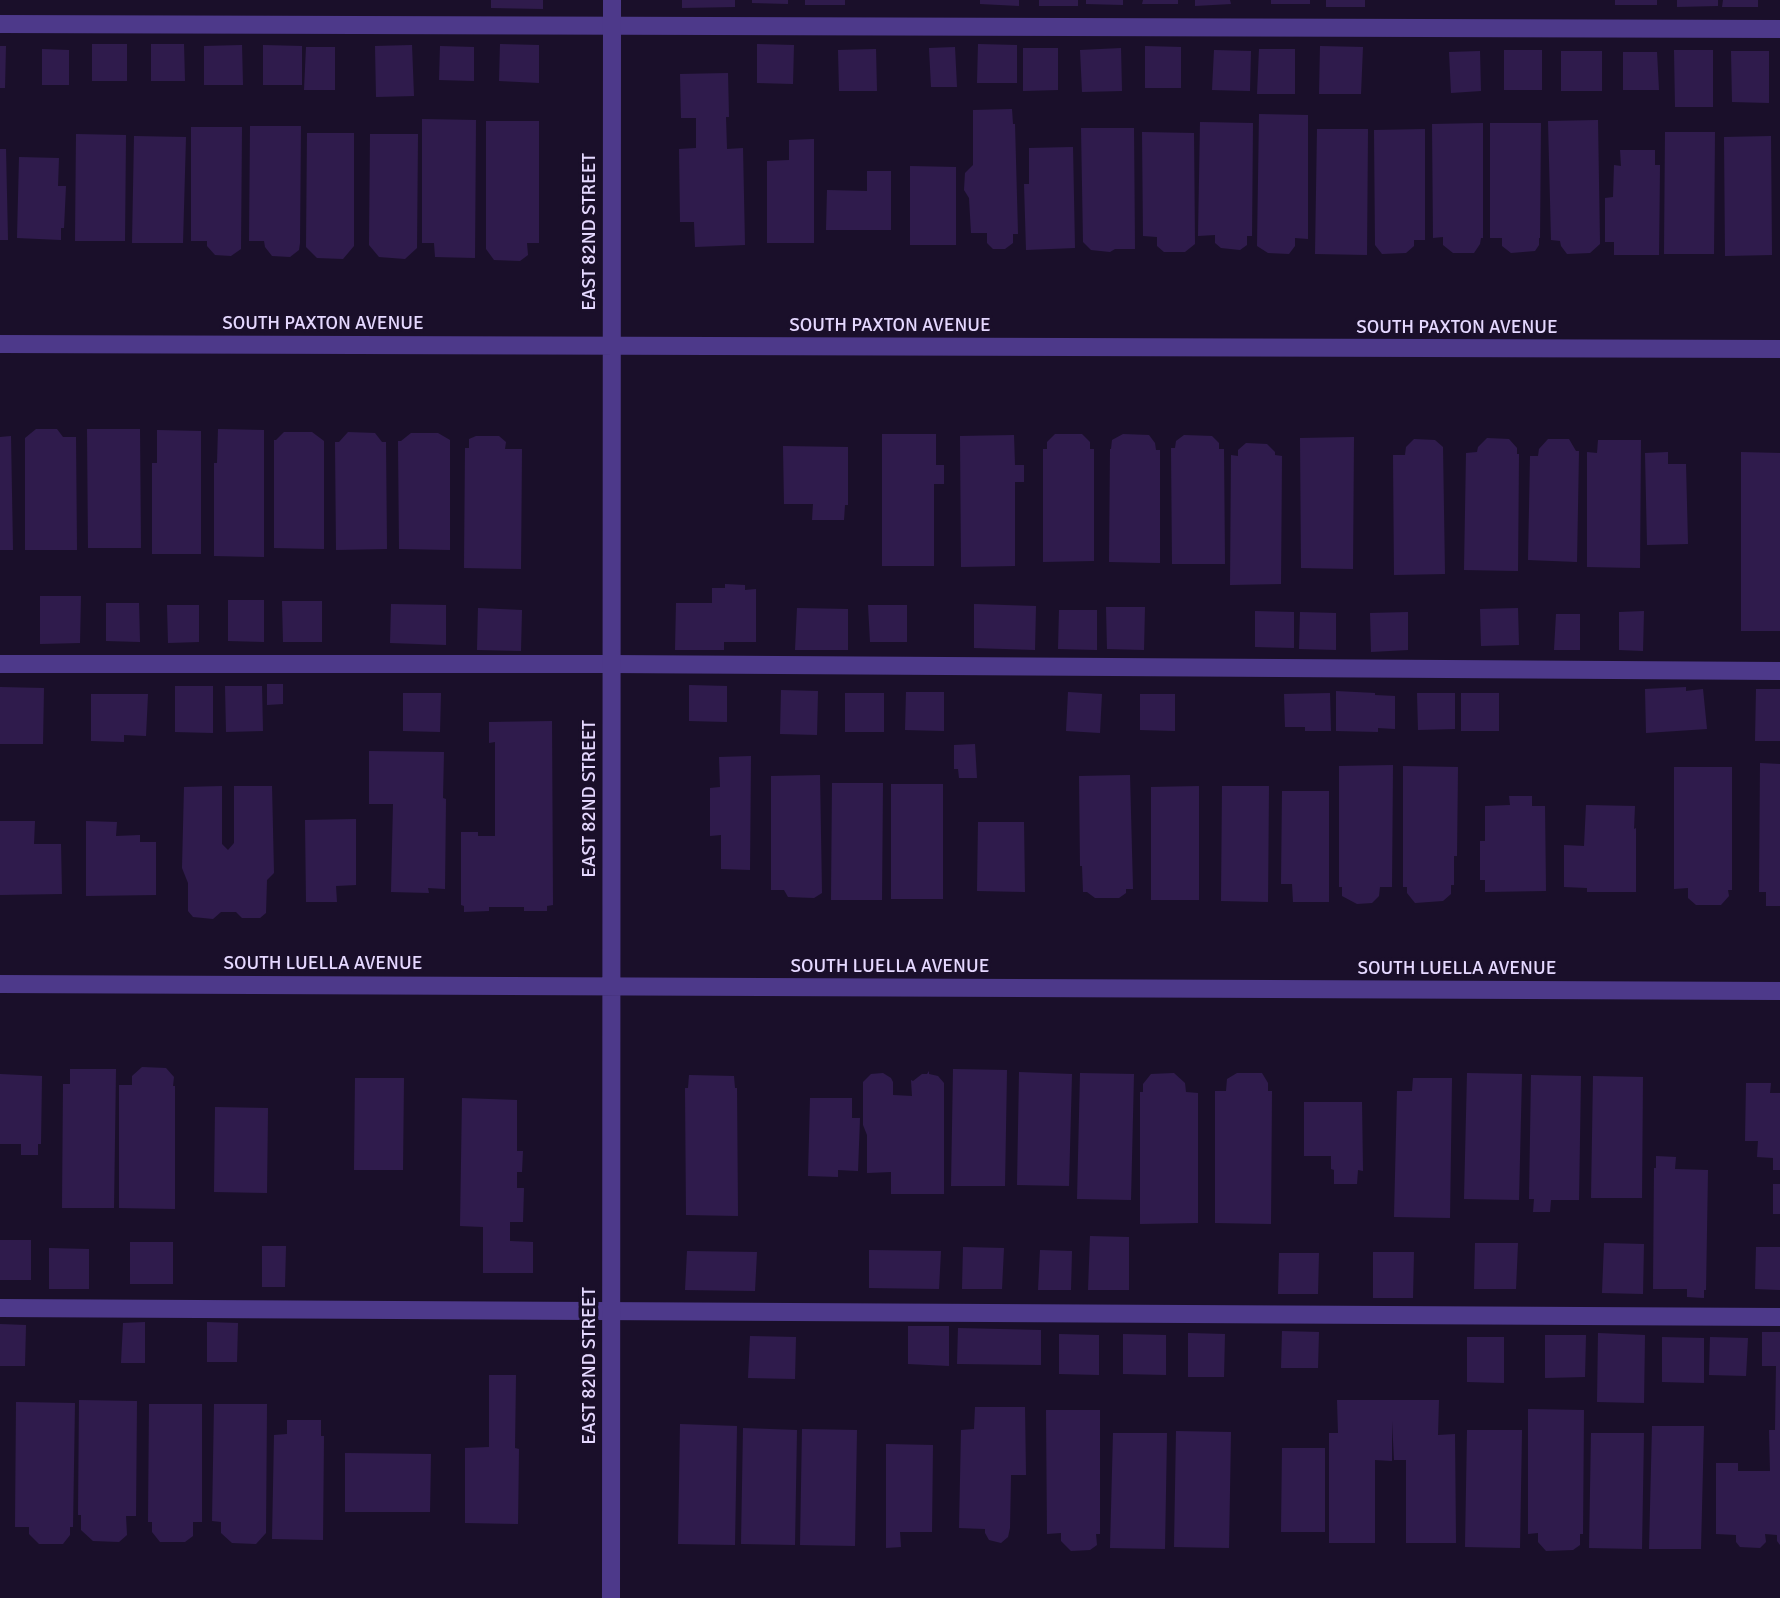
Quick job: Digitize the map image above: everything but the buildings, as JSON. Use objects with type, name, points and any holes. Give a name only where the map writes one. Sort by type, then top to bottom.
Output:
[{"type":"street","name":"EAST 82ND STREET","points":[[611,1598],[612,0]]},
{"type":"street","points":[[0,24],[1780,29]]},
{"type":"street","name":"SOUTH PAXTON AVENUE","points":[[0,344],[1780,349]]},
{"type":"street","points":[[0,664],[611,664],[1780,671]]},
{"type":"street","name":"SOUTH LUELLA AVENUE","points":[[0,984],[1780,991]]},
{"type":"street","points":[[0,1308],[1780,1318]]}]
